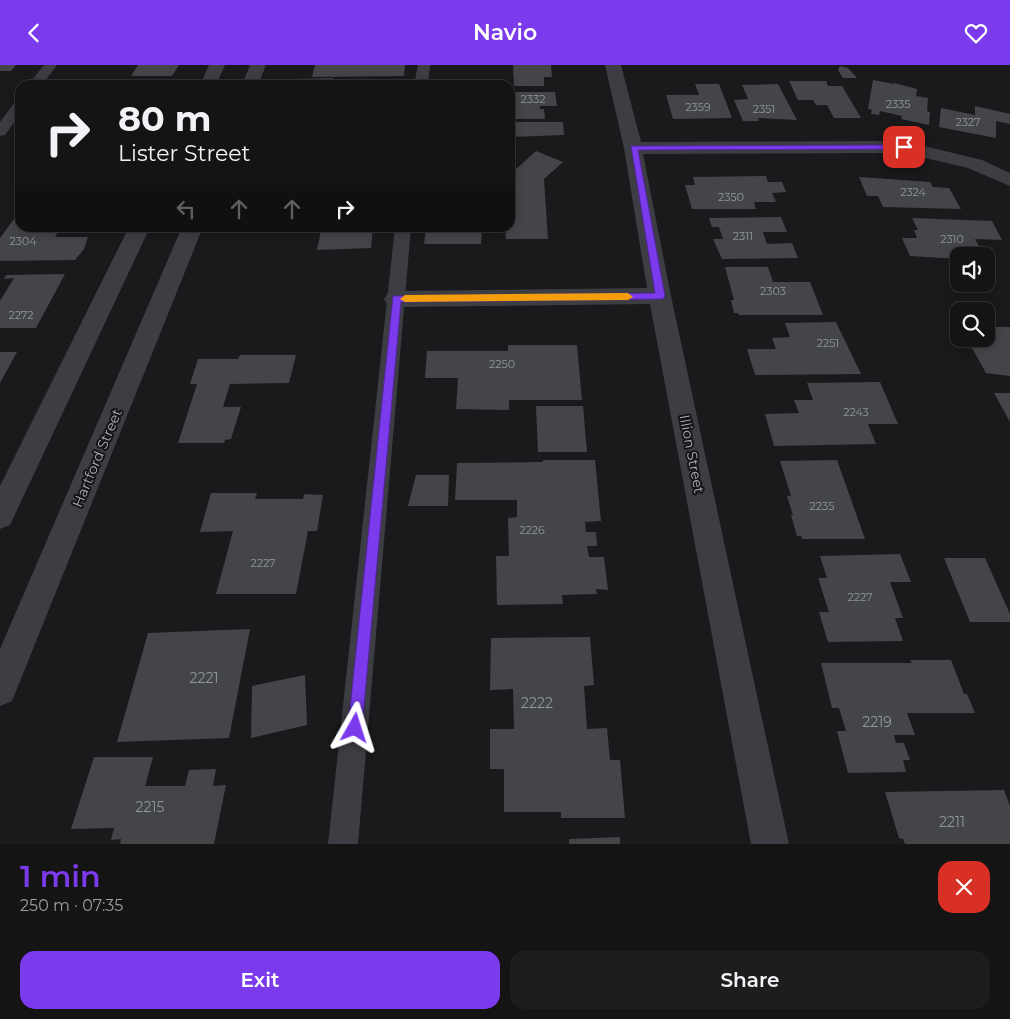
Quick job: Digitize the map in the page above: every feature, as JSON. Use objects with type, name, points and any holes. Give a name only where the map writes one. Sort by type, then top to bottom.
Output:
[{"type":"street","points":[[210,80],[217,65]]},
{"type":"street","points":[[252,80],[258,65]]},
{"type":"street","name":"Illion Street","points":[[613,65],[633,148],[660,296],[770,844]]},
{"type":"street","points":[[633,148],[904,147],[975,164],[1010,180]]},
{"type":"street","points":[[0,516],[138,232]]},
{"type":"street","name":"Hartford Street","points":[[0,689],[190,232]]},
{"type":"street","points":[[396,299],[660,296]]},
{"type":"lane","points":[[39,80],[51,65]]},
{"type":"lane","points":[[422,80],[424,65]]},
{"type":"lane","points":[[0,132],[15,112]]},
{"type":"lane","points":[[343,844],[373,553],[403,232]]},
{"type":"building","points":[[0,65],[16,65],[11,71],[0,71]]},
{"type":"building","points":[[138,65],[179,65],[172,76],[131,76]]},
{"type":"building","points":[[315,65],[405,65],[404,76],[312,77]]},
{"type":"building","points":[[513,65],[551,65],[552,77],[544,77],[544,86],[515,86]]},
{"type":"building","points":[[840,66],[848,68],[857,78],[843,78],[838,70]]},
{"type":"building","points":[[333,78],[333,80],[294,80]]},
{"type":"building","points":[[873,80],[917,89],[916,96],[928,98],[929,125],[901,119],[902,116],[880,111],[879,115],[871,114],[872,110],[868,109]]},
{"type":"building","points":[[789,81],[826,81],[828,86],[842,86],[861,118],[834,118],[827,105],[816,105],[813,100],[798,100]]},
{"type":"building","points":[[695,84],[719,84],[732,118],[673,119],[666,95],[699,95]]},
{"type":"building","points":[[778,84],[797,120],[758,118],[759,121],[743,121],[734,100],[748,99],[742,85]]},
{"type":"building","points":[[515,92],[555,92],[557,106],[540,106],[540,109],[544,109],[545,119],[515,119]]},
{"type":"building","points":[[975,106],[1010,114],[1010,124],[996,121],[996,138],[939,127],[941,108],[975,115]]},
{"type":"building","points":[[515,122],[563,122],[564,135],[515,137]]},
{"type":"building","points":[[536,151],[563,162],[544,179],[548,239],[506,239],[505,232],[515,232],[515,170]]},
{"type":"building","points":[[766,176],[768,182],[782,182],[786,192],[772,193],[776,202],[754,202],[756,209],[692,209],[685,185],[695,185],[693,177]]},
{"type":"building","points":[[859,177],[930,182],[933,187],[949,188],[961,209],[883,207],[878,196],[867,196]]},
{"type":"building","points":[[781,217],[787,232],[763,232],[767,244],[792,243],[798,258],[722,259],[713,239],[723,239],[719,227],[712,227],[709,218]]},
{"type":"building","points":[[912,218],[992,221],[1002,240],[975,239],[979,247],[950,247],[950,258],[910,256],[902,238],[917,238],[914,230],[918,230]]},
{"type":"building","points":[[14,219],[15,232],[58,232],[55,237],[88,237],[84,249],[75,260],[0,261],[0,238]]},
{"type":"building","points":[[321,232],[373,232],[371,248],[317,250]]},
{"type":"building","points":[[425,232],[482,232],[481,244],[424,244]]},
{"type":"building","points":[[725,267],[768,267],[773,282],[810,282],[823,315],[739,315],[734,313],[731,300],[734,300]]},
{"type":"building","points":[[65,274],[36,328],[0,328],[0,301],[14,278],[4,279],[6,275]]},
{"type":"building","points":[[836,322],[861,374],[755,375],[747,349],[776,349],[772,338],[790,337],[785,323]]},
{"type":"building","points":[[995,327],[1010,327],[1010,376],[986,373],[971,347],[995,347]]},
{"type":"building","points":[[508,345],[577,345],[582,400],[509,400],[509,410],[456,409],[458,378],[425,378],[427,351],[508,351]]},
{"type":"building","points":[[0,352],[17,352],[0,383]]},
{"type":"building","points":[[240,355],[296,355],[289,383],[230,384],[223,407],[241,407],[231,439],[225,440],[224,443],[178,443],[197,384],[190,384],[198,359],[238,359]]},
{"type":"building","points":[[880,382],[898,424],[868,424],[876,444],[774,446],[765,414],[799,413],[794,400],[813,400],[807,383]]},
{"type":"building","points":[[994,393],[1010,393],[1010,422]]},
{"type":"building","points":[[536,406],[583,406],[587,452],[538,452]]},
{"type":"building","points":[[543,460],[595,460],[601,521],[585,522],[586,532],[596,532],[597,546],[587,546],[589,557],[604,557],[608,590],[596,589],[597,594],[562,595],[563,604],[497,605],[496,556],[509,556],[508,518],[517,517],[517,500],[455,500],[457,463],[543,462]]},
{"type":"building","points":[[837,460],[865,539],[802,539],[801,536],[797,536],[791,515],[793,515],[787,496],[791,496],[780,461]]},
{"type":"building","points":[[416,475],[449,475],[448,506],[408,506]]},
{"type":"building","points":[[211,493],[257,493],[255,499],[303,499],[304,494],[323,495],[317,531],[308,531],[296,594],[216,594],[233,531],[200,532]]},
{"type":"building","points":[[900,554],[911,582],[890,582],[903,618],[895,618],[903,641],[828,642],[819,612],[829,612],[818,578],[827,578],[820,556]]},
{"type":"building","points":[[944,558],[985,558],[1010,614],[1010,622],[970,622]]},
{"type":"building","points":[[250,629],[229,738],[117,742],[148,633]]},
{"type":"building","points":[[590,637],[594,685],[584,686],[587,729],[607,728],[610,760],[620,760],[625,818],[561,818],[561,812],[504,812],[504,769],[490,769],[490,729],[514,729],[513,689],[490,690],[491,638]]},
{"type":"building","points":[[910,660],[951,660],[964,694],[967,694],[975,713],[907,713],[915,735],[894,735],[896,743],[904,743],[910,760],[903,760],[906,772],[848,773],[837,731],[846,731],[839,708],[832,708],[821,663],[912,663]]},
{"type":"building","points":[[305,675],[307,725],[251,738],[252,686]]},
{"type":"building","points":[[94,757],[153,757],[145,786],[185,786],[189,770],[216,769],[213,786],[226,785],[214,844],[120,844],[121,839],[111,840],[114,828],[71,829]]},
{"type":"building","points":[[1004,790],[1010,806],[1010,844],[905,844],[903,839],[899,838],[885,792]]},
{"type":"building","points":[[620,837],[620,844],[569,844],[569,839]]},
{"type":"slow traffic","points":[[405,299],[628,297]]},
{"type":"route","points":[[355,728],[396,299],[660,296],[633,148],[904,147]]}]
